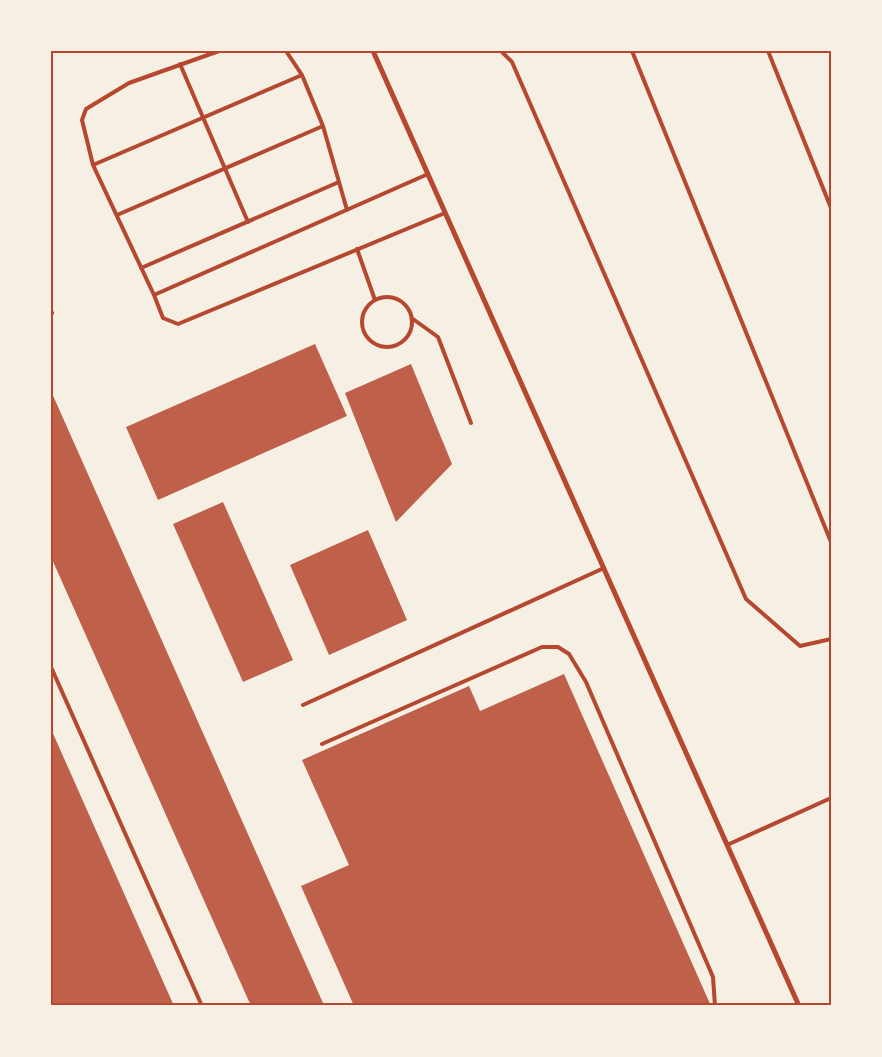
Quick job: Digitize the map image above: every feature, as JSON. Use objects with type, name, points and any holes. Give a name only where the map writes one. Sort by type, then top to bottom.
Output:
[{"type":"street","points":[[375,52],[799,1006]]},
{"type":"lane","points":[[219,51],[129,83],[86,109],[82,120],[93,165],[142,268],[163,318],[178,324],[445,213]]},
{"type":"lane","points":[[286,51],[302,75],[322,126],[347,210]]},
{"type":"lane","points":[[501,51],[512,62],[746,599],[800,646],[831,639]]},
{"type":"lane","points":[[632,51],[831,542]]},
{"type":"lane","points":[[768,51],[831,208]]},
{"type":"lane","points":[[180,64],[248,222]]},
{"type":"lane","points":[[93,165],[302,75]]},
{"type":"lane","points":[[116,215],[322,126]]},
{"type":"lane","points":[[154,295],[428,174]]},
{"type":"lane","points":[[142,268],[339,182]]},
{"type":"lane","points":[[357,248],[375,300]]},
{"type":"lane","points":[[387,297],[399,299],[408,307],[412,319],[411,331],[404,340],[394,346],[381,346],[371,341],[364,331],[362,319],[366,308],[375,300],[387,297]]},
{"type":"lane","points":[[412,319],[438,337],[471,423]]},
{"type":"lane","points":[[303,704],[604,568]]},
{"type":"lane","points":[[322,744],[542,647],[558,647],[569,654],[586,682],[702,950],[713,977],[715,1006]]},
{"type":"lane","points":[[51,666],[202,1006]]},
{"type":"lane","points":[[727,845],[831,798]]},
{"type":"building","points":[[315,344],[347,416],[158,500],[126,427]]},
{"type":"building","points":[[411,364],[452,464],[396,522],[345,393]]},
{"type":"building","points":[[51,391],[323,1003],[316,1006],[251,1006],[51,557]]},
{"type":"building","points":[[223,502],[293,660],[243,682],[173,524]]},
{"type":"building","points":[[368,530],[407,620],[329,655],[290,565]]},
{"type":"building","points":[[564,674],[711,1006],[354,1006],[301,886],[349,865],[302,760],[469,686],[480,711]]},
{"type":"building","points":[[51,729],[174,1006],[51,1006]]}]
